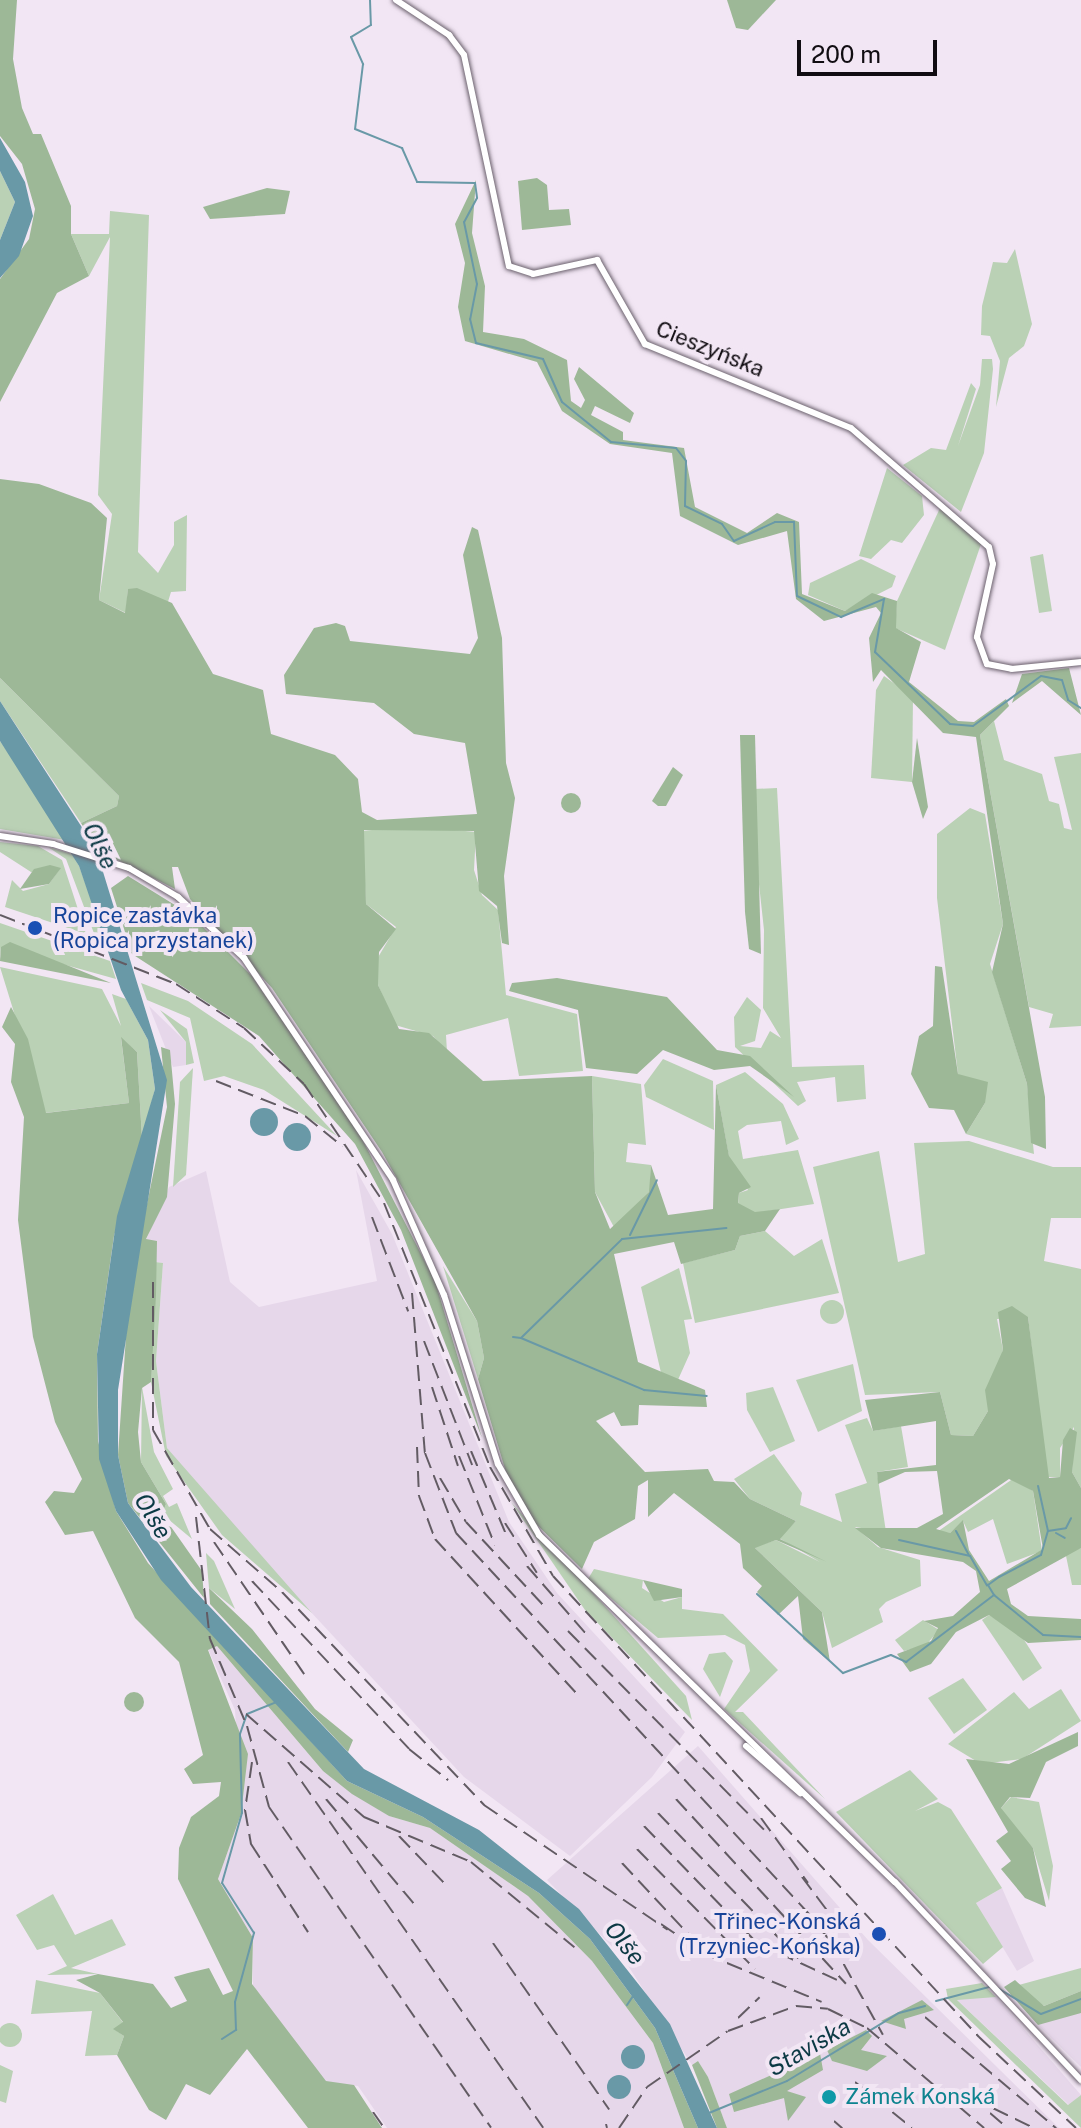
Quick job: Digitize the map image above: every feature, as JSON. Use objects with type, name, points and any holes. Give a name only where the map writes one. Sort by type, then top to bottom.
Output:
[{"type":"main road","name":"Cieszyńska","points":[[396,0],[449,35],[464,55],[503,256],[512,268],[533,274],[581,259],[600,261],[626,320],[645,344],[851,428],[991,550],[977,637],[987,664],[1012,669],[1081,662]]},
{"type":"main road","points":[[0,836],[53,844],[110,860],[178,897],[233,946],[366,1133],[436,1274],[498,1464],[539,1535],[809,1798],[992,1983],[1081,2080]]},
{"type":"main road","points":[[746,1746],[809,1798]]},
{"type":"shaded area","points":[[149,1006],[186,1042],[186,1065],[173,1067]]},
{"type":"shaded area","points":[[356,1170],[392,1234],[509,1522],[557,1593],[685,1732],[652,1777],[570,1856],[464,1777],[192,1484],[167,1448],[156,1361],[163,1263],[155,1262],[156,1242],[146,1240],[169,1187],[206,1171],[230,1282],[259,1307],[377,1281]]},
{"type":"shaded area","points":[[217,1646],[323,1771],[389,1816],[430,1828],[528,1896],[592,1961],[653,2043],[684,2128],[387,2128],[358,2086],[326,2082],[253,1986],[253,1938],[218,1879],[241,1814],[235,1710],[208,1649]]},
{"type":"shaded area","points":[[698,1746],[868,1940],[1059,2128],[727,2128],[708,2077],[698,2061],[692,2065],[623,1958],[547,1880]]},
{"type":"shaded area","points":[[1002,1888],[1034,1961],[1017,1971],[976,1903]]},
{"type":"shaded area","points":[[971,1994],[996,1997],[1081,2095],[1069,2105],[956,1999]]},
{"type":"shaded area","points":[[1081,2001],[1081,2067],[1038,2025],[1064,2003]]},
{"type":"green space","points":[[0,0],[17,0],[13,59],[22,108],[33,134],[41,134],[71,206],[71,234],[89,276],[57,293],[0,402],[0,279],[29,239],[35,209],[22,164],[0,136]]},
{"type":"green space","points":[[727,0],[776,0],[748,30],[736,28]]},
{"type":"green space","points":[[0,171],[15,202],[0,240]]},
{"type":"green space","points":[[537,178],[547,185],[549,210],[569,209],[571,225],[522,230],[518,181]]},
{"type":"green space","points":[[476,180],[472,233],[485,286],[483,332],[524,339],[567,360],[571,401],[581,408],[585,400],[574,379],[579,367],[634,413],[630,423],[595,406],[591,415],[623,432],[623,440],[684,448],[695,507],[747,533],[777,513],[799,522],[802,594],[845,611],[872,593],[897,601],[896,628],[921,642],[909,682],[958,721],[974,722],[1006,699],[1009,706],[980,735],[1045,1097],[1046,1149],[1031,1143],[1027,1084],[992,972],[1003,924],[976,737],[943,733],[881,670],[873,682],[869,638],[881,613],[876,607],[824,621],[796,599],[787,531],[738,545],[680,516],[672,453],[610,444],[562,411],[537,362],[465,341],[458,307],[465,263],[455,224]]},
{"type":"green space","points":[[267,188],[290,191],[285,214],[210,219],[203,207]]},
{"type":"green space","points":[[110,211],[149,215],[138,552],[158,573],[174,545],[174,522],[187,515],[186,591],[171,592],[167,605],[128,589],[126,613],[99,600],[112,514],[98,495],[110,237],[89,276],[71,234],[109,234]]},
{"type":"green space","points":[[1015,249],[1032,324],[1024,346],[1009,358],[996,407],[1000,361],[990,336],[981,335],[982,306],[993,262],[1007,263]]},
{"type":"green space","points":[[982,359],[992,359],[993,369],[984,453],[961,512],[903,465],[931,448],[946,450],[971,383],[976,389],[958,446],[980,385]]},
{"type":"green space","points":[[887,468],[922,496],[924,515],[902,543],[891,540],[871,559],[859,556]]},
{"type":"green space","points":[[0,479],[39,484],[91,503],[107,518],[99,600],[125,613],[128,589],[137,588],[172,603],[213,674],[263,690],[271,734],[335,755],[358,779],[362,812],[377,820],[477,814],[465,743],[414,734],[374,703],[286,694],[284,675],[314,628],[336,623],[345,626],[350,641],[470,654],[478,638],[463,555],[472,527],[478,530],[502,638],[506,763],[515,798],[504,876],[509,945],[502,943],[497,906],[479,891],[474,831],[364,830],[366,904],[396,929],[379,952],[378,985],[399,1029],[429,1033],[483,1081],[592,1076],[595,1192],[610,1229],[649,1192],[651,1165],[668,1215],[713,1209],[716,1085],[729,1156],[751,1187],[739,1193],[738,1203],[755,1212],[780,1209],[765,1231],[740,1236],[735,1250],[681,1264],[674,1242],[614,1254],[638,1362],[705,1390],[707,1407],[639,1405],[638,1425],[621,1426],[614,1412],[596,1421],[645,1472],[708,1469],[714,1481],[734,1482],[750,1499],[796,1521],[780,1539],[827,1562],[776,1540],[755,1548],[822,1612],[830,1662],[803,1639],[798,1596],[778,1615],[757,1592],[762,1586],[743,1568],[740,1544],[674,1493],[648,1517],[648,1480],[638,1486],[635,1519],[594,1542],[582,1569],[528,1516],[508,1479],[478,1379],[484,1358],[477,1321],[382,1152],[272,988],[190,899],[178,867],[172,867],[175,889],[96,849],[81,823],[117,806],[119,796],[0,678]]},
{"type":"green space","points":[[940,508],[981,544],[945,650],[895,628],[897,601]]},
{"type":"green space","points":[[1043,554],[1052,611],[1039,613],[1030,557]]},
{"type":"green space","points":[[861,559],[896,576],[892,587],[845,611],[808,595],[810,583]]},
{"type":"green space","points":[[1069,668],[1081,715],[1042,681],[1012,703],[1022,674]]},
{"type":"green space","points":[[884,676],[913,697],[912,782],[871,778],[876,690]]},
{"type":"green space","points":[[0,678],[119,796],[117,806],[81,823],[0,701]]},
{"type":"green space","points":[[994,721],[1004,760],[1042,774],[1049,801],[1059,804],[1064,828],[1072,830],[1054,757],[1081,753],[1081,1026],[1049,1028],[1053,1014],[1029,1007],[980,735]]},
{"type":"green space","points":[[740,735],[755,735],[761,954],[749,949],[745,912]]},
{"type":"green space","points":[[917,738],[928,807],[923,819],[912,782]]},
{"type":"green space","points":[[0,741],[50,812],[65,840],[0,829]]},
{"type":"green space","points":[[673,767],[683,775],[666,806],[658,806],[652,801]]},
{"type":"green space","points":[[777,788],[792,1067],[864,1065],[866,1099],[837,1102],[835,1077],[797,1082],[806,1101],[798,1106],[735,1047],[734,1017],[747,997],[761,1010],[755,1041],[740,1046],[761,1048],[770,1031],[781,1038],[763,1008],[764,930],[753,829],[754,789]]},
{"type":"green space","points":[[571,793],[578,796],[581,803],[578,810],[571,813],[564,810],[561,803],[564,796]]},
{"type":"green space","points":[[970,808],[985,814],[1003,924],[990,964],[1027,1084],[1034,1154],[966,1134],[985,1103],[958,1074],[937,898],[937,834]]},
{"type":"green space","points":[[411,826],[476,832],[474,870],[482,895],[498,910],[506,995],[577,1014],[583,1071],[519,1076],[508,1018],[446,1035],[447,1052],[433,1036],[395,1025],[378,985],[377,959],[396,927],[366,904],[362,831]]},
{"type":"green space","points":[[0,842],[38,846],[62,860],[86,934],[5,907],[12,880],[23,891],[49,884],[59,870],[31,872],[0,852]]},
{"type":"green space","points":[[48,847],[72,854],[79,866],[105,936],[98,944],[66,859]]},
{"type":"green space","points":[[50,865],[61,868],[49,884],[20,889],[34,869]]},
{"type":"green space","points":[[128,876],[191,915],[252,976],[359,1133],[435,1281],[482,1438],[401,1230],[355,1144],[259,1036],[132,954],[111,888]]},
{"type":"green space","points":[[0,923],[110,961],[116,979],[1,947],[0,958]]},
{"type":"green space","points":[[10,942],[111,983],[0,961],[1,947]]},
{"type":"green space","points":[[935,966],[942,967],[958,1074],[988,1082],[985,1103],[966,1134],[954,1110],[929,1108],[911,1074],[919,1036],[933,1026]]},
{"type":"green space","points":[[0,967],[102,989],[121,1026],[112,994],[126,999],[148,1040],[155,1089],[142,1139],[137,1052],[121,1038],[129,1103],[45,1113]]},
{"type":"green space","points":[[557,978],[667,997],[717,1050],[750,1056],[794,1097],[750,1066],[714,1070],[663,1050],[637,1074],[586,1068],[578,1010],[509,991],[512,983]]},
{"type":"green space","points":[[141,983],[188,1001],[252,1044],[337,1136],[264,1090],[224,1076],[204,1081],[190,1018],[147,1000]]},
{"type":"green space","points":[[11,1007],[28,1039],[46,1113],[129,1103],[121,1037],[137,1052],[142,1139],[114,1236],[97,1354],[98,1441],[116,1511],[148,1563],[347,1781],[423,1817],[539,1893],[590,1939],[655,2028],[698,2128],[684,2128],[653,2043],[592,1961],[528,1896],[430,1828],[389,1816],[352,1794],[323,1771],[217,1646],[208,1650],[248,1754],[241,1814],[218,1879],[253,1938],[252,1984],[326,2081],[354,2085],[382,2128],[308,2128],[247,2049],[210,2095],[186,2084],[166,2120],[149,2110],[117,2055],[124,2036],[113,2029],[123,2022],[100,1993],[76,1980],[98,1974],[153,1984],[171,2008],[187,2001],[174,1977],[188,1973],[209,1968],[223,1995],[233,1991],[178,1879],[179,1848],[191,1817],[219,1796],[221,1782],[193,1784],[184,1769],[203,1755],[179,1662],[135,1618],[93,1531],[65,1535],[45,1502],[54,1491],[74,1493],[82,1479],[55,1422],[33,1337],[18,1220],[24,1117],[11,1082],[15,1044],[2,1027]]},
{"type":"green space","points":[[160,1010],[187,1029],[194,1063],[186,1065],[186,1042]]},
{"type":"green space","points":[[161,1047],[170,1050],[175,1104],[167,1197],[146,1239],[157,1241],[156,1295],[151,1382],[142,1388],[138,1432],[141,1462],[166,1504],[162,1514],[202,1571],[204,1598],[128,1503],[118,1455],[129,1291],[167,1107]]},
{"type":"green space","points":[[663,1059],[713,1081],[714,1130],[646,1097],[644,1085]]},
{"type":"green space","points":[[193,1068],[186,1175],[173,1187],[180,1082]]},
{"type":"green space","points":[[745,1072],[783,1104],[799,1139],[786,1145],[781,1121],[747,1125],[738,1131],[743,1159],[798,1150],[814,1204],[755,1213],[738,1204],[739,1193],[748,1190],[729,1157],[716,1085]]},
{"type":"green space","points":[[592,1076],[641,1084],[646,1145],[628,1143],[626,1162],[651,1165],[650,1191],[615,1229],[595,1192]]},
{"type":"green space","points":[[969,1141],[1053,1167],[1081,1167],[1081,1218],[1051,1218],[1044,1261],[1081,1269],[1081,1488],[1072,1472],[1074,1427],[1060,1448],[1060,1477],[1047,1477],[1028,1317],[997,1319],[1003,1350],[988,1411],[973,1436],[951,1435],[940,1392],[865,1395],[813,1167],[879,1151],[898,1262],[925,1254],[914,1143]]},
{"type":"green space","points":[[765,1231],[794,1256],[822,1239],[839,1293],[695,1323],[683,1263],[735,1250],[740,1236]]},
{"type":"green space","points":[[155,1262],[163,1263],[156,1361],[167,1448],[312,1613],[222,1535],[166,1456],[151,1382]]},
{"type":"green space","points":[[443,1266],[477,1321],[484,1358],[478,1379]]},
{"type":"green space","points":[[679,1268],[692,1319],[684,1320],[690,1353],[677,1382],[662,1377],[641,1287]]},
{"type":"green space","points":[[832,1300],[841,1303],[844,1312],[841,1321],[832,1324],[823,1321],[820,1312],[823,1303]]},
{"type":"green space","points":[[1012,1306],[1028,1317],[1049,1478],[1060,1477],[1063,1440],[1070,1428],[1077,1432],[1072,1472],[1081,1488],[1081,1548],[1007,1589],[1011,1604],[1028,1616],[1081,1619],[1081,1640],[1028,1643],[989,1615],[956,1632],[931,1664],[910,1672],[897,1654],[931,1641],[938,1628],[924,1621],[953,1616],[980,1592],[976,1571],[963,1562],[881,1548],[855,1528],[917,1528],[943,1514],[937,1471],[905,1472],[878,1484],[877,1472],[936,1465],[936,1421],[873,1431],[865,1400],[940,1392],[951,1435],[973,1436],[988,1411],[985,1390],[1003,1350],[998,1312]],"holes":[[[1009,1479],[1033,1491],[1043,1549],[989,1581],[969,1550],[963,1520],[950,1533],[936,1529]]]},
{"type":"green space","points":[[853,1364],[862,1411],[818,1432],[796,1380]]},
{"type":"green space","points":[[142,1387],[154,1452],[173,1489],[163,1496],[169,1507],[177,1503],[192,1539],[162,1514],[166,1504],[141,1462]]},
{"type":"green space","points":[[773,1387],[795,1441],[770,1452],[747,1410],[746,1393]]},
{"type":"green space","points":[[867,1418],[873,1431],[901,1426],[908,1467],[877,1472],[886,1532],[855,1527],[878,1547],[920,1560],[921,1586],[886,1602],[879,1609],[883,1622],[832,1648],[822,1612],[754,1547],[776,1540],[820,1562],[779,1538],[796,1521],[750,1499],[734,1479],[774,1454],[802,1493],[800,1505],[842,1522],[835,1494],[867,1483],[845,1425]]},
{"type":"green space","points":[[1014,1478],[1033,1491],[1042,1551],[1007,1564],[993,1519],[968,1532],[963,1521],[950,1533],[937,1532]]},
{"type":"green space","points":[[511,1502],[686,1696],[692,1720],[585,1610]]},
{"type":"green space","points":[[1081,1548],[1081,1585],[1072,1585],[1065,1551]]},
{"type":"green space","points":[[206,1553],[214,1561],[235,1609],[209,1588]]},
{"type":"green space","points":[[594,1569],[643,1580],[642,1588],[664,1602],[682,1597],[682,1609],[723,1614],[778,1670],[735,1712],[743,1712],[825,1799],[724,1709],[750,1671],[745,1645],[725,1635],[658,1638],[588,1579]]},
{"type":"green space","points":[[643,1580],[682,1589],[682,1597],[654,1601]]},
{"type":"green space","points":[[209,1588],[252,1629],[315,1709],[353,1740],[348,1752],[210,1604]]},
{"type":"green space","points":[[989,1615],[1019,1632],[1042,1668],[1023,1681],[982,1620]]},
{"type":"green space","points":[[923,1620],[939,1630],[926,1645],[904,1651],[895,1640]]},
{"type":"green space","points":[[725,1652],[733,1661],[720,1697],[703,1669],[709,1654]]},
{"type":"green space","points":[[963,1678],[987,1710],[954,1734],[928,1698]]},
{"type":"green space","points":[[1061,1689],[1081,1721],[1022,1759],[981,1764],[948,1744],[1014,1692],[1029,1709]]},
{"type":"green space","points":[[134,1692],[141,1695],[144,1702],[141,1709],[134,1712],[127,1709],[124,1702],[127,1695]]},
{"type":"green space","points":[[1078,1732],[1078,1746],[1046,1762],[1030,1798],[1010,1797],[1001,1808],[1033,1848],[1046,1907],[1025,1898],[1001,1869],[1011,1861],[996,1841],[1008,1832],[966,1759],[1009,1764]]},
{"type":"green space","points":[[910,1770],[938,1799],[915,1811],[938,1802],[951,1809],[1002,1888],[976,1903],[1003,1947],[983,1964],[836,1812]]},
{"type":"green space","points":[[1011,1797],[1039,1802],[1053,1866],[1049,1901],[1033,1848],[1005,1820],[1001,1808]]},
{"type":"green space","points":[[53,1894],[75,1935],[112,1919],[126,1945],[71,1968],[98,1974],[47,1975],[67,1966],[54,1945],[37,1950],[16,1915]]},
{"type":"green space","points":[[1081,1968],[1081,1991],[1044,2006],[1015,1986]]},
{"type":"green space","points":[[36,1980],[100,1993],[125,2025],[114,2029],[124,2036],[117,2055],[85,2056],[92,2011],[31,2014]]},
{"type":"green space","points":[[1015,1980],[1044,2006],[1081,1991],[1081,2013],[1038,2025],[1004,1987]]},
{"type":"green space","points":[[982,1983],[996,1997],[957,2000],[1068,2105],[1081,2095],[1081,2128],[948,1999],[946,1989]]},
{"type":"green space","points":[[922,2000],[934,2010],[904,2019],[906,2029],[881,2021]]},
{"type":"green space","points":[[10,2023],[18,2027],[22,2035],[18,2043],[10,2047],[2,2043],[-2,2035],[2,2027]]},
{"type":"green space","points":[[866,2030],[872,2036],[861,2050],[887,2056],[867,2071],[832,2061],[827,2050]]},
{"type":"green space","points":[[820,2053],[823,2070],[787,2091],[806,2097],[788,2121],[784,2098],[734,2112],[729,2094]]},
{"type":"green space","points":[[698,2061],[708,2077],[727,2128],[717,2128],[692,2065]]},
{"type":"green space","points":[[0,2065],[13,2071],[6,2103],[0,2101]]},
{"type":"water","points":[[0,138],[25,182],[33,216],[19,256],[0,278],[0,240],[15,202],[0,171]]},
{"type":"water","points":[[0,701],[96,849],[167,1080],[118,1390],[118,1455],[128,1503],[191,1587],[364,1769],[479,1830],[579,1909],[670,2024],[717,2128],[698,2128],[655,2028],[590,1939],[539,1893],[423,1817],[347,1781],[161,1580],[116,1511],[99,1459],[97,1354],[117,1216],[155,1089],[148,1040],[121,990],[79,866],[0,741]]},
{"type":"water","points":[[264,1108],[274,1112],[278,1122],[274,1132],[264,1136],[254,1132],[250,1122],[254,1112]]},
{"type":"water","points":[[297,1123],[307,1127],[311,1137],[307,1147],[297,1151],[287,1147],[283,1137],[287,1127]]},
{"type":"water","points":[[633,2045],[642,2048],[645,2057],[642,2066],[633,2069],[624,2066],[621,2057],[624,2048]]},
{"type":"water","points":[[619,2075],[628,2078],[631,2087],[628,2096],[619,2099],[610,2096],[607,2087],[610,2078]]},
{"type":"waterway","points":[[370,0],[371,25],[351,37],[363,64],[355,129],[402,148],[417,182],[475,183],[477,198],[464,222],[477,284],[470,319],[476,343],[543,359],[562,402],[611,442],[676,448],[686,461],[685,506],[722,524],[734,541],[775,522],[794,522],[797,596],[841,617],[884,599],[875,652],[950,724],[973,726],[1041,676],[1062,680],[1068,700],[1081,708]]},
{"type":"waterway","points":[[630,1235],[657,1180]]},
{"type":"waterway","points":[[513,1337],[521,1338],[622,1239],[726,1228]]},
{"type":"waterway","points":[[521,1338],[644,1390],[707,1396]]},
{"type":"waterway","points":[[757,1594],[843,1673],[891,1655],[906,1662],[994,1595],[988,1585],[1041,1555],[1048,1531],[1038,1486]]},
{"type":"waterway","points":[[1048,1531],[1066,1528],[1071,1518]]},
{"type":"waterway","points":[[956,1531],[969,1555]]},
{"type":"waterway","points":[[1056,1533],[1065,1538]]},
{"type":"waterway","points":[[899,1540],[970,1556],[987,1585]]},
{"type":"waterway","points":[[994,1595],[1043,1635],[1081,1637]]},
{"type":"waterway","points":[[222,2039],[236,2030],[235,2002],[254,1933],[222,1883],[242,1813],[240,1734],[247,1714],[280,1701]]},
{"type":"waterway","name":"Staviska","points":[[936,2001],[989,1987]]},
{"type":"waterway","name":"Staviska","points":[[996,1987],[1041,2014],[1081,1999]]},
{"type":"waterway","points":[[627,2005],[633,1996]]},
{"type":"waterway","name":"Staviska","points":[[709,2113],[787,2081],[899,2013],[925,2006]]},
{"type":"railway","points":[[0,915],[176,984],[244,1028],[304,1084],[384,1203],[490,1467],[553,1576],[979,2037],[1076,2128]]},
{"type":"railway","points":[[216,1081],[305,1116],[342,1146]]},
{"type":"railway","points":[[372,1217],[408,1311]]},
{"type":"railway","points":[[153,1282],[153,1430],[210,1529],[282,1592],[484,1805],[668,1930]]},
{"type":"railway","points":[[412,1293],[425,1453],[456,1533],[810,1915]]},
{"type":"railway","points":[[424,1341],[472,1465]]},
{"type":"railway","points":[[432,1387],[458,1466]]},
{"type":"railway","points":[[417,1447],[419,1496],[435,1539],[579,1696]]},
{"type":"railway","points":[[471,1451],[505,1532]]},
{"type":"railway","points":[[459,1456],[495,1545]]},
{"type":"railway","points":[[440,1478],[466,1522],[546,1608]]},
{"type":"railway","points":[[196,1517],[210,1639],[247,1726],[269,1807],[491,2128]]},
{"type":"railway","points":[[505,1523],[537,1573]]},
{"type":"railway","points":[[214,1542],[304,1674]]},
{"type":"railway","points":[[527,1566],[587,1635]]},
{"type":"railway","points":[[252,1581],[409,1749],[448,1780]]},
{"type":"railway","points":[[568,1631],[764,1830]]},
{"type":"railway","points":[[246,1714],[364,1817],[471,1862],[574,1947]]},
{"type":"railway","points":[[252,1762],[245,1810],[251,1844],[308,1932]]},
{"type":"railway","points":[[288,1762],[543,2128]]},
{"type":"railway","points":[[326,1799],[414,1904]]},
{"type":"railway","points":[[676,1799],[846,1984]]},
{"type":"railway","points":[[658,1813],[798,1958]]},
{"type":"railway","points":[[761,1818],[808,1883]]},
{"type":"railway","points":[[644,1826],[757,1943],[837,1980]]},
{"type":"railway","points":[[399,1836],[444,1883]]},
{"type":"railway","points":[[637,1849],[755,1969]]},
{"type":"railway","points":[[622,1863],[690,1936]]},
{"type":"railway","points":[[802,1877],[832,1917],[845,1953]]},
{"type":"railway","points":[[803,1908],[832,1943],[883,2035]]},
{"type":"railway","points":[[661,1924],[705,1954],[822,2002]]},
{"type":"railway","points":[[493,1943],[609,2109]]},
{"type":"railway","points":[[738,2018],[760,1997]]},
{"type":"railway","points":[[619,2128],[647,2087],[728,2031],[796,2006],[828,2009],[867,2028],[984,2128]]},
{"type":"railway","points":[[925,2017],[1056,2128]]},
{"type":"railway","points":[[855,2082],[912,2128]]},
{"type":"railway","points":[[972,2098],[1034,2128]]},
{"type":"railway","points":[[373,2112],[384,2128]]},
{"type":"railway","points":[[990,2113],[1007,2128]]},
{"type":"railway","points":[[834,2121],[842,2128]]},
{"type":"railway","points":[[606,2124],[607,2128]]},
{"type":"place","name":"Ropice zastávka (Ropica przystanek)","points":[[35,928]]},
{"type":"place","name":"Třinec-Konská (Trzyniec-Końska)","points":[[879,1934]]},
{"type":"place","name":"Zámek Konská","points":[[829,2097]]},
{"type":"water label","name":"Olše","points":[[100,846]]},
{"type":"water label","name":"Olše","points":[[153,1516]]},
{"type":"water label","name":"Olše","points":[[625,1943]]}]
